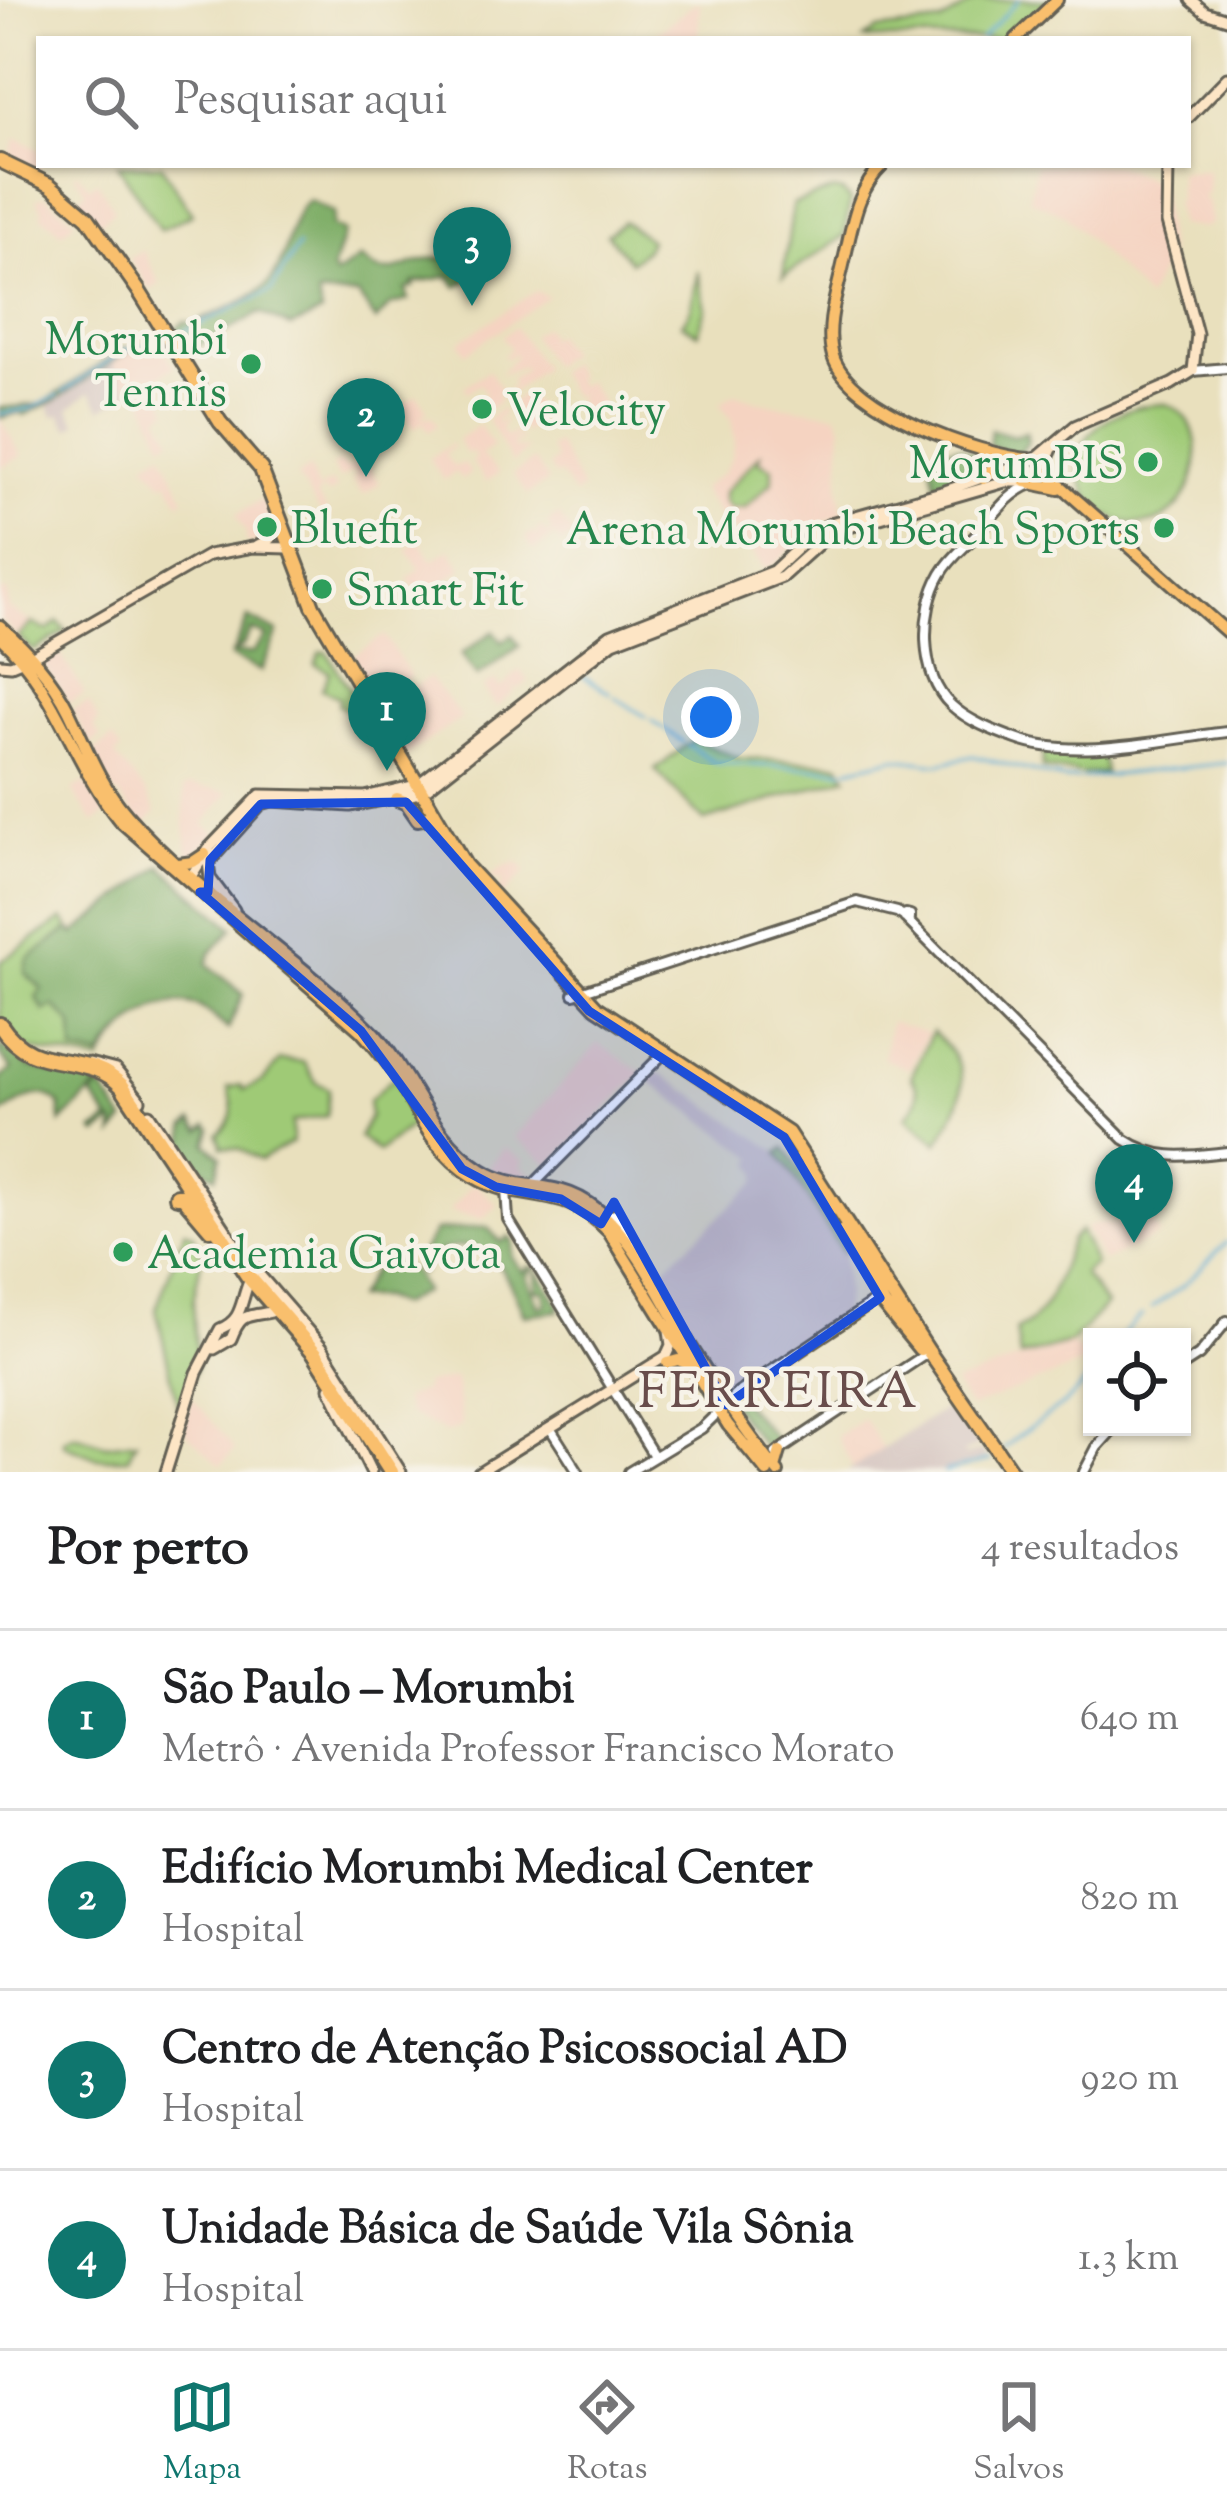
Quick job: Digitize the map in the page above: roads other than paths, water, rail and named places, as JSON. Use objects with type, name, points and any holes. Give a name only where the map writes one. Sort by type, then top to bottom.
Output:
[{"type":"highway","points":[[0,165],[44,190],[92,234],[210,421],[251,466],[285,549]]},
{"type":"highway","points":[[0,165],[54,188],[105,240],[220,422],[261,469],[312,618],[465,865],[526,927],[577,992],[784,1137],[884,1301],[927,1353]]},
{"type":"highway","points":[[397,799],[407,803],[418,819],[433,818]]},
{"type":"highway","points":[[0,1025],[29,1055],[103,1071],[122,1086],[248,1276],[303,1337],[357,1410],[388,1467]]},
{"type":"highway","points":[[0,1037],[12,1052],[34,1064],[89,1074],[110,1084],[248,1284],[305,1351],[388,1467]]},
{"type":"highway","points":[[662,1055],[788,1133],[1008,1472]]},
{"type":"highway","points":[[177,1196],[183,1196],[211,1229]]},
{"type":"main road","points":[[1019,36],[1057,0]]},
{"type":"main road","points":[[1191,0],[1205,12],[1227,19]]},
{"type":"main road","points":[[1191,115],[1227,78]]},
{"type":"main road","points":[[880,168],[857,205],[830,338],[835,360],[849,383],[866,398],[1068,492],[1227,632]]},
{"type":"main road","points":[[766,1467],[734,1433],[655,1286],[603,1220],[577,1196],[496,1178],[452,1148],[400,1064],[378,1038],[234,910],[210,878],[208,863],[261,804],[397,799],[416,790],[613,642],[680,611],[782,577],[833,532],[1024,469],[1088,419],[1199,369],[1197,334],[1167,222],[1168,168]]},
{"type":"main road","points":[[983,479],[993,467],[988,452]]},
{"type":"main road","points":[[1024,469],[1030,484]]},
{"type":"main road","points":[[946,496],[983,479],[1024,469],[1042,481],[1030,484]]},
{"type":"main road","points":[[1030,484],[1068,492]]},
{"type":"main road","points":[[253,547],[270,539],[274,527]]},
{"type":"main road","points":[[0,664],[28,658],[195,560],[220,551],[285,549]]},
{"type":"main road","points":[[0,626],[62,699],[113,798],[200,892],[361,1031],[391,1068],[441,1150],[475,1178],[506,1190],[561,1199],[603,1220],[686,1347],[693,1366],[766,1467]]},
{"type":"main road","points":[[0,637],[28,658],[111,810],[140,842],[220,894]]},
{"type":"main road","points":[[189,878],[245,807],[260,796],[366,801],[416,790]]},
{"type":"main road","points":[[178,864],[205,854]]},
{"type":"main road","points":[[200,892],[213,899],[220,894]]},
{"type":"main road","points":[[75,1064],[96,1063],[118,1072],[243,1256],[322,1347],[357,1410]]},
{"type":"main road","points":[[230,1328],[242,1310],[248,1284]]},
{"type":"main road","points":[[166,1472],[197,1373],[222,1338],[221,1328],[230,1328],[246,1315],[271,1312]]},
{"type":"main road","points":[[615,1392],[668,1354],[667,1324]]},
{"type":"main road","points":[[479,1472],[667,1363],[686,1347]]},
{"type":"main road","points":[[667,1363],[677,1360],[693,1366]]},
{"type":"main road","points":[[330,1388],[371,1472]]},
{"type":"main road","points":[[490,1472],[552,1430]]},
{"type":"main road","points":[[766,1467],[780,1451]]},
{"type":"main road","points":[[388,1467],[401,1472]]},
{"type":"street","points":[[1199,369],[1227,368]]},
{"type":"street","points":[[1004,503],[1024,469]]},
{"type":"street","points":[[1030,484],[1004,503],[937,582],[927,630],[939,690],[953,707],[1015,739],[1052,748],[1227,732]]},
{"type":"street","points":[[577,992],[857,902],[897,911],[1124,1139],[1168,1158],[1227,1152]]},
{"type":"street","points":[[535,1183],[662,1055]]},
{"type":"street","points":[[506,1190],[505,1211],[655,1456]]},
{"type":"street","points":[[629,1472],[724,1408],[738,1393],[884,1301]]},
{"type":"street","points":[[1191,1360],[1227,1321]]},
{"type":"street","points":[[780,1451],[927,1353]]},
{"type":"street","points":[[552,1430],[578,1472]]},
{"type":"street","points":[[1084,1472],[1107,1436]]},
{"type":"waterway","points":[[984,36],[1019,0]]},
{"type":"waterway","points":[[174,336],[271,291],[298,246]]},
{"type":"waterway","points":[[63,392],[125,350],[158,342]]},
{"type":"waterway","points":[[0,414],[33,408],[58,395]]},
{"type":"waterway","points":[[582,675],[610,693]]},
{"type":"waterway","points":[[615,697],[646,717]]},
{"type":"waterway","points":[[651,720],[683,742]]},
{"type":"waterway","points":[[688,745],[715,763],[844,770]]},
{"type":"waterway","points":[[848,769],[895,758],[938,764],[973,756],[1066,780],[1227,763]]},
{"type":"waterway","points":[[1151,1308],[1183,1286],[1227,1242]]},
{"type":"waterway","points":[[1129,1328],[1142,1315]]},
{"type":"waterway","points":[[1004,1449],[1083,1385]]},
{"type":"waterway","points":[[944,1472],[990,1460]]},
{"type":"place","name":"Centro de Atenção Psicossocial AD","points":[[472,306]]},
{"type":"place","name":"Morumbi Tennis","points":[[251,364]]},
{"type":"place","name":"Velocity","points":[[482,409]]},
{"type":"place","name":"MorumBIS","points":[[1148,462]]},
{"type":"place","name":"Edifício Morumbi Medical Center","points":[[366,477]]},
{"type":"place","name":"Bluefit","points":[[267,527]]},
{"type":"place","name":"Arena Morumbi Beach Sports","points":[[1164,528]]},
{"type":"place","name":"Smart Fit","points":[[322,589]]},
{"type":"place","name":"São Paulo – Morumbi","points":[[387,771]]},
{"type":"place","name":"Unidade Básica de Saúde Vila Sônia","points":[[1134,1243]]},
{"type":"place","name":"Academia Gaivota","points":[[123,1252]]},
{"type":"district","name":"FERREIRA","points":[[779,1389]]}]
